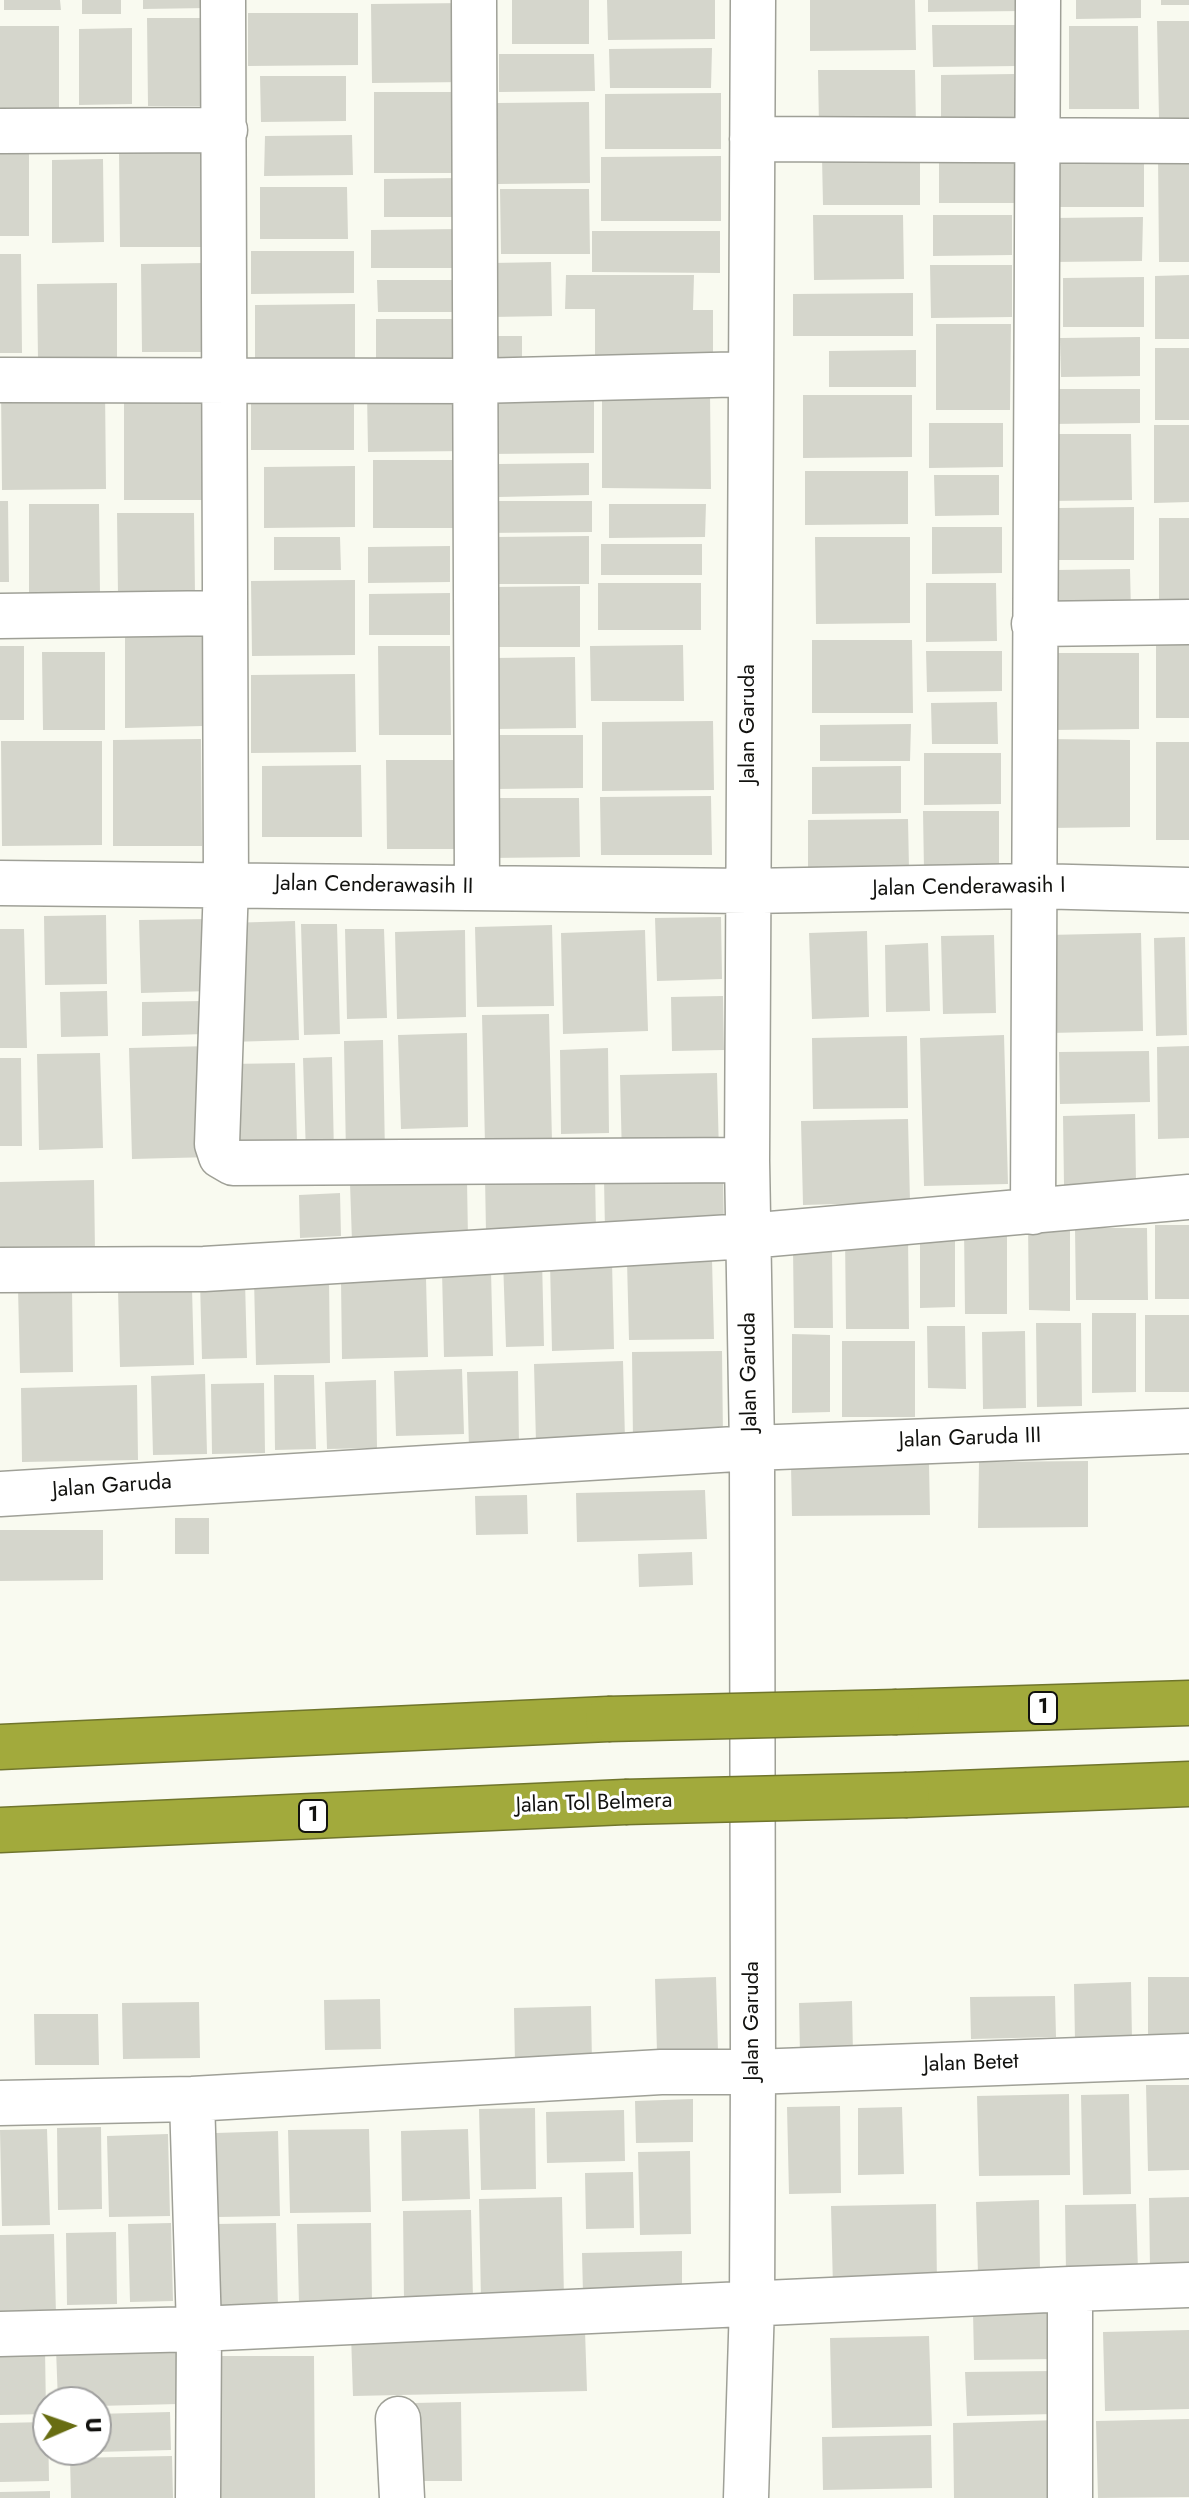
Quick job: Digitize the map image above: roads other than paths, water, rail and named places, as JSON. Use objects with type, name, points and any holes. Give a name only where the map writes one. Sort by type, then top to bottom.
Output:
[{"type":"highway","name":"1","points":[[0,1747],[608,1719],[1189,1703]]},
{"type":"highway","name":"Jalan Tol Belmera","points":[[0,1830],[625,1802],[1189,1784]]},
{"type":"street","points":[[223,0],[226,885],[217,1144],[221,1156],[226,1161],[248,1163],[747,1160]]},
{"type":"street","points":[[474,0],[477,888]]},
{"type":"street","name":"Jalan Garuda","points":[[746,2498],[752,2304],[753,2072],[752,1448],[747,1160],[753,0]]},
{"type":"street","points":[[1033,1212],[1038,0]]},
{"type":"street","points":[[0,131],[225,130]]},
{"type":"street","points":[[752,139],[1189,141]]},
{"type":"street","points":[[0,380],[475,381],[751,374]]},
{"type":"street","points":[[0,616],[225,613]]},
{"type":"street","points":[[1034,624],[1189,622]]},
{"type":"street","name":"Jalan Cenderawasih II","points":[[0,883],[748,891]]},
{"type":"street","name":"Jalan Cenderawasih I","points":[[748,891],[1033,886],[1189,890]]},
{"type":"street","points":[[0,1270],[204,1269],[748,1236],[1189,1197]]},
{"type":"street","name":"Jalan Garuda III","points":[[752,1448],[1189,1431]]},
{"type":"street","name":"Jalan Garuda","points":[[1,1484],[752,1448]]},
{"type":"street","name":"Jalan Betet","points":[[0,2103],[192,2099],[661,2072],[753,2072],[1189,2056]]},
{"type":"street","points":[[192,2099],[199,2329],[198,2498]]},
{"type":"street","points":[[0,2334],[199,2329],[1189,2285]]},
{"type":"street","points":[[1070,2289],[1070,2498]]},
{"type":"street","points":[[398,2419],[402,2498]]}]
